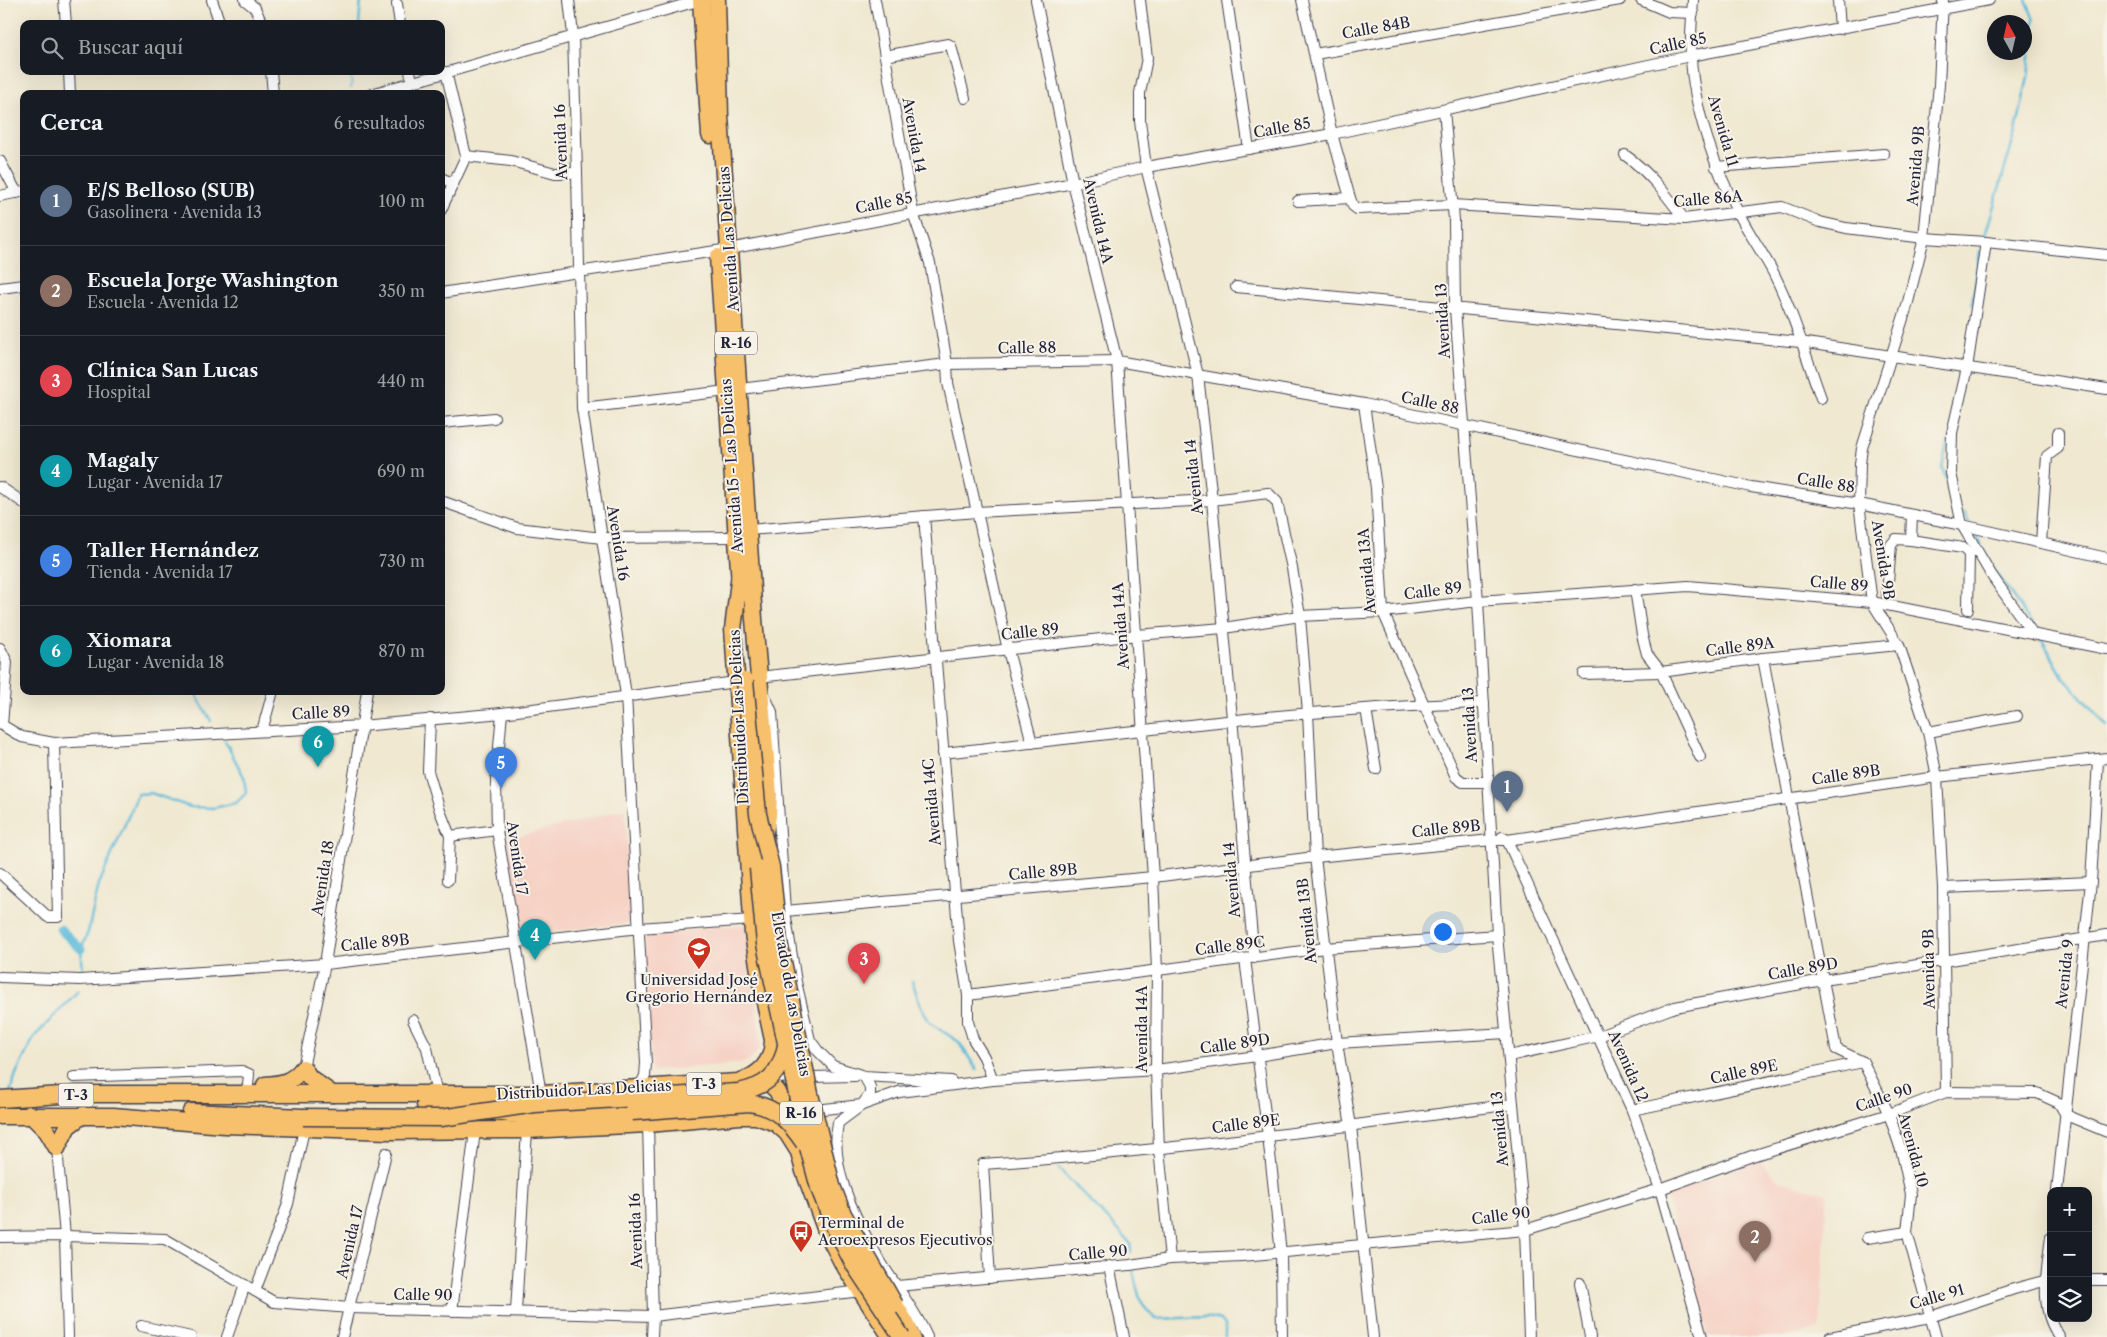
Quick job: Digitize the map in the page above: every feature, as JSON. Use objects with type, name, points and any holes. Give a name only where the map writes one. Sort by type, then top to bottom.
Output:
[{"type":"main road","name":"Avenida 15 - Las Delicias","points":[[701,0],[733,390],[742,533],[740,573]]},
{"type":"main road","name":"Avenida Las Delicias","points":[[717,0],[723,250]]},
{"type":"main road","name":"R-16","points":[[742,533],[750,682]]},
{"type":"main road","name":"Elevado de Las Delicias","points":[[740,573],[750,682],[758,814],[771,867],[779,942],[810,1094],[832,1186],[856,1237],[906,1323],[912,1337]]},
{"type":"main road","name":"Elevado de Las Delicias","points":[[750,682],[768,794],[768,816],[758,868],[765,944],[809,1151],[819,1188],[832,1222],[853,1264],[902,1337]]},
{"type":"main road","name":"Distribuidor Las Delicias","points":[[140,1094],[541,1094],[738,1082],[761,1072],[769,1060],[773,1048],[773,1040],[762,989],[752,920],[750,682]]},
{"type":"main road","points":[[57,1114],[112,1107],[303,1123],[441,1118],[535,1104],[738,1092],[750,1090],[775,1074],[783,1059],[786,1046]]},
{"type":"main road","points":[[140,1094],[282,1084],[296,1078],[303,1068],[310,1078],[332,1094]]},
{"type":"main road","points":[[750,1078],[770,1084],[779,1093],[780,1100],[776,1110],[756,1116]]},
{"type":"main road","name":"T-3","points":[[6,1099],[77,1094],[140,1094]]},
{"type":"main road","points":[[140,1094],[211,1103],[440,1105],[534,1117],[749,1103],[764,1105],[782,1116],[793,1126],[809,1151]]},
{"type":"main road","points":[[30,1114],[47,1131],[57,1148]]},
{"type":"main road","name":"T-3","points":[[4,1115],[57,1114],[475,1131],[648,1124],[756,1116]]},
{"type":"main road","points":[[57,1148],[68,1126],[83,1115]]},
{"type":"main road","name":"R-16","points":[[756,1116],[776,1123],[787,1133],[799,1152],[826,1231],[842,1262],[891,1337]]},
{"type":"street","points":[[64,0],[66,20]]},
{"type":"street","points":[[212,0],[219,20]]},
{"type":"street","points":[[245,0],[255,8],[260,20]]},
{"type":"street","name":"Avenida 16","points":[[569,0],[573,36],[582,408],[626,695],[646,1063],[645,1076],[639,1088]]},
{"type":"street","points":[[445,201],[466,156],[446,72],[701,0]]},
{"type":"street","name":"Avenida 14","points":[[875,0],[913,213],[930,263],[947,364],[948,384],[1008,650],[1032,743]]},
{"type":"street","name":"Avenida 14A","points":[[1036,0],[1073,183],[1116,361],[1128,503],[1153,877],[1157,970],[1156,1070],[1159,1150],[1170,1259]]},
{"type":"street","name":"Avenida 14","points":[[1140,0],[1147,58],[1140,93],[1140,121],[1146,167],[1198,375],[1212,500],[1246,867],[1249,959],[1257,1056],[1281,1253],[1282,1337]]},
{"type":"street","points":[[1227,0],[1249,149]]},
{"type":"street","points":[[1298,201],[1350,198],[1332,134],[1302,0]]},
{"type":"street","name":"Calle 84B","points":[[1315,54],[1561,5],[1620,0]]},
{"type":"street","points":[[1641,0],[1669,12],[1693,13]]},
{"type":"street","name":"Avenida 11","points":[[1694,0],[1690,56],[1702,119],[1716,167],[1738,213],[1774,275],[1822,398]]},
{"type":"street","points":[[1838,0],[1840,29]]},
{"type":"street","name":"Calle 85","points":[[445,292],[723,250],[1073,183],[1146,167],[1332,134],[1690,56],[1840,29],[1943,4],[1989,0]]},
{"type":"street","points":[[397,4],[399,20]]},
{"type":"street","name":"Avenida 9B","points":[[1943,4],[1939,85],[1924,238],[1892,355],[1862,448],[1859,504],[1872,602],[1899,645],[1928,732],[1937,778],[1943,888],[1946,1092]]},
{"type":"street","points":[[885,56],[948,44],[951,46],[965,98]]},
{"type":"street","points":[[69,75],[70,90]]},
{"type":"street","points":[[271,75],[273,90]]},
{"type":"street","points":[[380,90],[411,77],[425,75]]},
{"type":"street","name":"Avenida 13","points":[[1444,110],[1453,206],[1456,309],[1478,601],[1496,935],[1525,1230],[1529,1337]]},
{"type":"street","points":[[1716,167],[1884,154]]},
{"type":"street","points":[[1625,155],[1637,163],[1661,188],[1684,219]]},
{"type":"street","points":[[466,156],[511,161],[555,173],[577,173]]},
{"type":"street","points":[[0,161],[20,192],[0,196]]},
{"type":"street","points":[[445,180],[453,183]]},
{"type":"street","name":"Calle 86A","points":[[1350,198],[1353,206],[1357,209],[1453,206],[1684,219],[1782,207],[1833,226],[1924,238],[2107,254]]},
{"type":"street","points":[[1986,242],[1967,368],[1952,433],[1951,473],[1962,525],[1992,576],[2033,634]]},
{"type":"street","points":[[0,288],[20,286]]},
{"type":"street","points":[[1236,287],[1800,342],[2107,388]]},
{"type":"street","name":"Calle 88","points":[[582,408],[947,364],[1116,361],[1364,404],[1751,487],[1859,504],[1962,525],[2107,558]]},
{"type":"street","name":"Avenida 13A","points":[[1364,404],[1376,488],[1383,612],[1456,777],[1463,782],[1488,782]]},
{"type":"street","points":[[445,423],[494,418]]},
{"type":"street","points":[[2041,543],[2047,456],[2058,448],[2058,433]]},
{"type":"street","points":[[0,488],[20,500]]},
{"type":"street","name":"Avenida 13B","points":[[1212,500],[1268,493],[1277,502],[1292,568],[1300,616],[1308,713],[1315,857],[1324,948],[1351,1126],[1373,1337]]},
{"type":"street","points":[[445,502],[517,528],[602,538],[742,533],[976,512],[1067,509],[1128,503],[1212,500]]},
{"type":"street","points":[[1911,540],[1912,515]]},
{"type":"street","name":"Avenida 14C","points":[[924,516],[934,658],[959,941],[968,995],[968,1022],[993,1080]]},
{"type":"street","points":[[1887,594],[1891,545],[1896,540],[1911,540],[1963,548],[1968,551],[1970,558],[1968,609]]},
{"type":"street","name":"Calle 89","points":[[1,725],[30,740],[54,743],[361,726],[502,713],[626,695],[750,682],[934,658],[1137,635],[1224,628],[1300,616],[1383,612],[1478,601],[1688,586],[1872,602],[2107,650]]},
{"type":"street","points":[[1635,589],[1647,654],[1661,672],[1700,757]]},
{"type":"street","name":"Calle 89A","points":[[1584,674],[1661,672],[1763,658],[1899,645]]},
{"type":"street","points":[[0,648],[7,662],[1,725]]},
{"type":"street","points":[[1763,658],[1836,1049],[1863,1062]]},
{"type":"street","name":"Distribuidor Las Delicias","points":[[750,682],[772,712],[785,911],[796,982],[810,1040],[818,1052],[833,1066],[864,1076],[967,1083]]},
{"type":"street","points":[[262,731],[272,695]]},
{"type":"street","name":"Avenida 18","points":[[303,1068],[325,964],[361,726],[364,695]]},
{"type":"street","points":[[943,753],[1232,720],[1423,705],[1484,703]]},
{"type":"street","points":[[1366,709],[1376,769]]},
{"type":"street","name":"Avenida 17","points":[[502,713],[496,780],[497,830],[541,1094]]},
{"type":"street","points":[[1928,732],[2017,716]]},
{"type":"street","points":[[430,719],[428,771],[450,836],[448,880]]},
{"type":"street","points":[[1,875],[48,917],[58,917],[54,743]]},
{"type":"street","name":"Calle 89B","points":[[785,911],[1153,877],[1315,857],[1507,840],[1790,798],[1937,778],[2102,759]]},
{"type":"street","name":"Avenida 9","points":[[2057,1187],[2102,759]]},
{"type":"street","name":"Avenida 12","points":[[1491,822],[1498,833],[1507,840],[1632,1110],[1660,1189],[1702,1337]]},
{"type":"street","points":[[450,836],[497,830]]},
{"type":"street","points":[[1943,888],[2090,882]]},
{"type":"street","name":"Calle 89B","points":[[0,977],[80,980],[325,964],[639,928],[752,920]]},
{"type":"street","name":"Calle 89C","points":[[968,995],[1324,948],[1496,935]]},
{"type":"street","name":"Calle 89D","points":[[1509,1056],[1599,1036],[1675,1007],[1823,980],[2107,935]]},
{"type":"street","points":[[413,1020],[427,1048],[437,1094]]},
{"type":"street","name":"Calle 89D","points":[[967,1083],[1156,1070],[1257,1056],[1337,1042],[1507,1034]]},
{"type":"street","name":"Calle 89E","points":[[1632,1110],[1863,1062]]},
{"type":"street","name":"Avenida 10","points":[[1863,1062],[1889,1114],[1902,1153],[1911,1194],[1907,1232],[1936,1337]]},
{"type":"street","points":[[74,1078],[242,1071],[249,1074],[248,1085]]},
{"type":"street","points":[[750,1078],[864,1076],[870,1087],[870,1094],[862,1105]]},
{"type":"street","points":[[756,1116],[862,1105],[899,1092],[967,1083]]},
{"type":"street","name":"Calle 90","points":[[897,1286],[1170,1259],[1281,1253],[1525,1230],[1660,1189],[1752,1156],[1889,1114],[1946,1092],[2038,1093],[2059,1103],[2066,1115],[2107,1132]]},
{"type":"street","name":"Calle 89E","points":[[990,1278],[983,1164],[1159,1150],[1512,1104]]},
{"type":"street","name":"R-16","points":[[862,1105],[838,1123],[835,1140],[836,1156],[852,1207],[873,1250],[920,1321],[927,1337]]},
{"type":"street","points":[[255,1291],[288,1204],[303,1123]]},
{"type":"street","name":"Avenida 16","points":[[648,1124],[652,1337]]},
{"type":"street","points":[[516,1311],[527,1130]]},
{"type":"street","points":[[452,1311],[475,1131]]},
{"type":"street","points":[[57,1148],[65,1236],[68,1337]]},
{"type":"street","name":"Avenida 17","points":[[342,1337],[386,1153]]},
{"type":"street","points":[[1867,1238],[1907,1232]]},
{"type":"street","name":"Calle 90","points":[[0,1238],[65,1236],[165,1239],[274,1302],[350,1308],[653,1316],[861,1291]]},
{"type":"street","points":[[1109,1266],[1124,1337]]},
{"type":"street","name":"Calle 91","points":[[1830,1337],[1850,1335],[1930,1317],[2047,1280]]},
{"type":"street","points":[[2092,1280],[2107,1280]]},
{"type":"street","points":[[1580,1283],[1590,1337]]},
{"type":"street","points":[[226,1337],[245,1285]]},
{"type":"street","points":[[2050,1322],[2060,1337]]},
{"type":"street","points":[[141,1326],[191,1337]]},
{"type":"shaded area","points":[[625,809],[632,923],[522,934],[505,840]]},
{"type":"shaded area","name":"Universidad José Gregorio Hernández","points":[[746,925],[761,1046],[750,1060],[742,1063],[652,1071],[645,933]]},
{"type":"shaded area","points":[[1758,1160],[1779,1181],[1827,1194],[1820,1329],[1783,1337],[1709,1337],[1666,1195]]},
{"type":"waterway","points":[[359,20],[361,0]]},
{"type":"waterway","points":[[1984,239],[2016,131],[2028,77],[2034,20],[2026,0]]},
{"type":"waterway","points":[[351,88],[352,75]]},
{"type":"waterway","points":[[1972,304],[1980,251]]},
{"type":"waterway","points":[[1947,443],[1942,468],[1948,483]]},
{"type":"waterway","points":[[1964,512],[1969,523]]},
{"type":"waterway","points":[[1973,530],[1991,565],[2034,627]]},
{"type":"waterway","points":[[2042,640],[2064,678],[2107,726]]},
{"type":"waterway","points":[[196,695],[211,721]]},
{"type":"waterway","points":[[83,970],[81,949],[88,932],[99,884],[138,794],[151,793],[190,807],[213,808],[236,803],[246,793],[244,777],[225,741]]},
{"type":"waterway","points":[[60,929],[81,949]]},
{"type":"waterway","points":[[912,981],[921,1006],[930,1023],[959,1042],[977,1070]]},
{"type":"waterway","points":[[10,1092],[16,1074],[34,1037],[78,991]]},
{"type":"waterway","points":[[1059,1169],[1130,1243],[1131,1252]]},
{"type":"waterway","points":[[1133,1270],[1142,1303],[1156,1319],[1207,1317],[1221,1320],[1225,1325],[1225,1337]]},
{"type":"place","name":"Xiomara","points":[[318,767]]},
{"type":"place","name":"Taller Hernández","points":[[501,788]]},
{"type":"place","name":"E/S Belloso (SUB)","points":[[1507,812]]},
{"type":"place","name":"Magaly","points":[[535,960]]},
{"type":"place","name":"Universidad José Gregorio Hernández","points":[[699,970]]},
{"type":"place","name":"Clínica San Lucas","points":[[864,984]]},
{"type":"place","name":"Terminal de Aeroexpresos Ejecutivos","points":[[801,1253]]},
{"type":"place","name":"Escuela Jorge Washington","points":[[1755,1262]]}]
